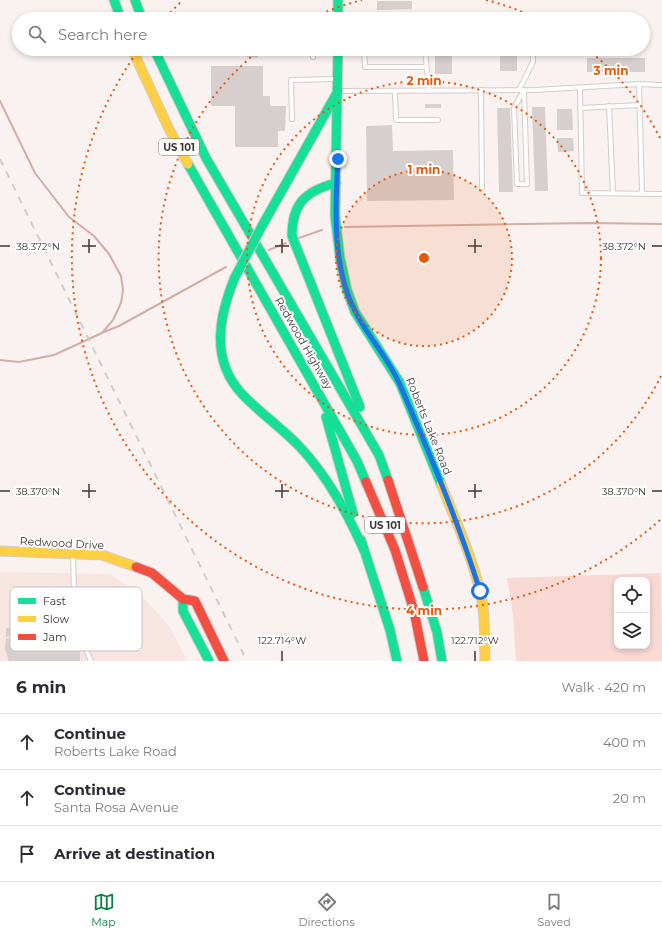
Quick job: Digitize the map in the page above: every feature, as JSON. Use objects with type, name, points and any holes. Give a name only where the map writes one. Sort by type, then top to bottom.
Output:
[{"type":"main road","points":[[114,0],[118,12]]},
{"type":"main road","points":[[135,0],[139,12]]},
{"type":"main road","points":[[338,0],[338,12]]},
{"type":"main road","name":"Redwood Highway","points":[[135,56],[176,143],[357,461],[384,522],[414,611],[424,661]]},
{"type":"main road","name":"Redwood Highway","points":[[157,56],[183,113],[206,158],[379,455],[419,572],[437,632],[442,661]]},
{"type":"main road","name":"Roberts Lake Road","points":[[338,56],[335,208],[336,234],[347,290],[355,312],[400,383],[466,547],[480,591],[484,616],[485,661]]},
{"type":"main road","points":[[338,91],[262,226],[236,277],[225,300],[219,330],[222,359],[228,374],[240,392],[300,448],[344,508],[364,550]]},
{"type":"main road","points":[[336,183],[320,186],[308,193],[294,214],[291,225],[292,236],[325,315],[379,455]]},
{"type":"main road","points":[[322,399],[336,458],[390,630],[397,661]]},
{"type":"main road","name":"Redwood Drive","points":[[0,551],[102,555],[152,573],[183,599],[195,601],[224,661]]},
{"type":"main road","points":[[183,599],[183,611],[209,661]]},
{"type":"lane","points":[[364,56],[364,67],[425,67]]},
{"type":"lane","points":[[425,56],[425,67],[429,91]]},
{"type":"lane","points":[[522,90],[527,184],[517,184],[514,108],[533,62],[533,56]]},
{"type":"lane","points":[[292,119],[291,80],[338,78]]},
{"type":"lane","points":[[338,91],[522,90],[639,84],[662,85]]},
{"type":"lane","points":[[639,84],[642,194]]},
{"type":"lane","points":[[580,88],[582,192],[662,194]]},
{"type":"lane","points":[[481,90],[482,188]]},
{"type":"lane","points":[[395,91],[396,120],[438,120]]},
{"type":"lane","points":[[580,108],[640,105]]},
{"type":"lane","points":[[609,106],[612,193]]},
{"type":"lane","points":[[73,554],[74,587]]},
{"type":"lane","points":[[87,651],[90,661]]},
{"type":"shaded area","points":[[0,572],[110,574],[129,587],[10,587],[10,651],[142,651],[142,596],[170,627],[187,661],[0,661]]},
{"type":"shaded area","points":[[661,573],[662,661],[516,661],[513,615],[507,578]]},
{"type":"building","points":[[377,1],[412,1],[412,9],[377,10]]},
{"type":"building","points":[[247,56],[258,56],[258,58]]},
{"type":"building","points":[[435,56],[452,56],[452,74],[435,74]]},
{"type":"building","points":[[500,56],[517,56],[517,71],[500,71]]},
{"type":"building","points":[[587,58],[645,58],[645,72],[620,72],[620,75],[612,75],[612,72],[587,72]]},
{"type":"building","points":[[211,66],[263,66],[263,96],[270,96],[270,106],[286,106],[285,131],[278,131],[278,147],[235,147],[235,106],[211,106]]},
{"type":"building","points":[[425,104],[441,104],[441,108],[425,108]]},
{"type":"building","points":[[532,107],[545,107],[548,191],[535,191]]},
{"type":"building","points":[[497,108],[510,108],[513,192],[499,192]]},
{"type":"building","points":[[557,109],[572,109],[573,130],[557,130]]},
{"type":"building","points":[[392,125],[393,151],[453,150],[454,200],[367,201],[366,126]]},
{"type":"building","points":[[557,138],[573,138],[574,151],[558,152]]},
{"type":"building","points":[[6,628],[10,628],[10,636],[6,637]]},
{"type":"building","points":[[6,638],[10,638],[10,651],[80,651],[80,661],[9,661],[5,649]]},
{"type":"waterway","points":[[0,101],[35,173],[69,217],[94,236],[109,254],[121,276],[123,290],[121,303],[113,320],[102,333],[54,355],[19,362],[0,360]]},
{"type":"waterway","points":[[345,227],[589,223],[662,224]]},
{"type":"waterway","points":[[299,238],[322,230]]},
{"type":"waterway","points":[[269,250],[286,243]]},
{"type":"waterway","points":[[104,332],[119,326],[226,267]]},
{"type":"railway","points":[[0,159],[247,661]]},
{"type":"traffic: fast","points":[[114,0],[118,12]]},
{"type":"traffic: fast","points":[[135,0],[139,12]]},
{"type":"traffic: fast","points":[[338,0],[338,12]]},
{"type":"traffic: fast","points":[[157,56],[206,158],[379,455],[388,480]]},
{"type":"traffic: fast","points":[[338,56],[335,215],[340,258],[347,290],[355,312],[400,383],[441,484]]},
{"type":"traffic: fast","points":[[262,226],[338,91]]},
{"type":"traffic: fast","points":[[188,164],[357,461],[366,482]]},
{"type":"traffic: fast","points":[[336,183],[316,190],[302,200],[295,215],[292,236],[360,407]]},
{"type":"traffic: fast","points":[[235,277],[262,226]]},
{"type":"traffic: fast","points":[[235,277],[225,307],[220,337],[225,367],[232,381],[242,394],[293,440],[310,459],[328,483],[344,509],[364,550]]},
{"type":"traffic: fast","points":[[326,417],[353,513]]},
{"type":"traffic: fast","points":[[361,540],[390,630],[397,661]]},
{"type":"traffic: fast","points":[[423,587],[437,632],[442,661]]},
{"type":"traffic: fast","points":[[183,599],[183,611],[209,661]]},
{"type":"traffic: slow","points":[[135,56],[169,129],[188,164]]},
{"type":"traffic: slow","points":[[441,484],[467,550],[482,599],[485,661]]},
{"type":"traffic: slow","points":[[0,551],[102,555],[136,567]]},
{"type":"traffic: jam","points":[[388,480],[423,587]]},
{"type":"traffic: jam","points":[[366,482],[395,550],[414,611],[424,661]]},
{"type":"traffic: jam","points":[[136,567],[152,573],[183,599],[195,601],[224,661]]},
{"type":"route","points":[[338,159],[335,208],[336,234],[347,290],[355,312],[400,383],[466,547],[480,591]]}]
